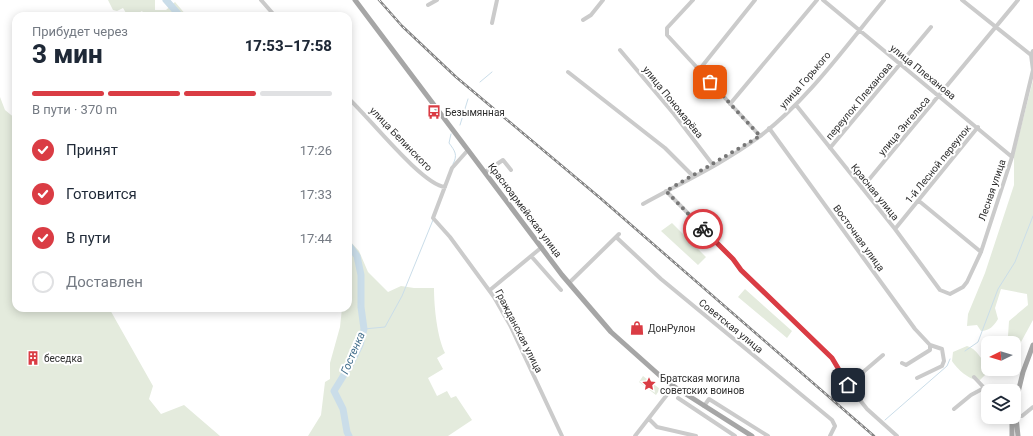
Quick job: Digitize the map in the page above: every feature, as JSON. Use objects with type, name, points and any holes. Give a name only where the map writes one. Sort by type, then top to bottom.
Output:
[{"type":"main road","name":"Красноармейская улица","points":[[356,0],[569,283],[611,332],[673,387],[752,436]]},
{"type":"main road","points":[[1020,384],[1033,345]]},
{"type":"main road","points":[[1012,436],[1013,424]]},
{"type":"main road","points":[[1015,424],[1018,436]]},
{"type":"street","points":[[261,0],[272,12]]},
{"type":"street","points":[[428,5],[437,0]]},
{"type":"street","points":[[492,23],[497,0]]},
{"type":"street","points":[[583,20],[591,15],[603,0]]},
{"type":"street","points":[[693,0],[667,28],[667,35],[760,136]]},
{"type":"street","points":[[699,70],[755,0]]},
{"type":"street","points":[[730,104],[817,0]]},
{"type":"street","name":"улица Плеханова","points":[[823,0],[978,127],[1012,157]]},
{"type":"street","name":"улица Горького","points":[[643,204],[713,165],[760,136],[796,105],[884,0]]},
{"type":"street","points":[[962,0],[1032,53]]},
{"type":"street","name":"улица Энгельса","points":[[862,188],[940,96],[995,26],[1018,0]]},
{"type":"street","name":"переулок Плеханова","points":[[830,148],[931,27]]},
{"type":"street","name":"улица Пономарёва","points":[[620,50],[674,114],[713,165]]},
{"type":"street","name":"Лесная улица","points":[[940,290],[950,294],[963,287],[981,252],[1012,157],[1033,70],[1032,53]]},
{"type":"street","points":[[568,72],[665,148],[693,176]]},
{"type":"street","name":"улица Белинского","points":[[352,102],[364,112],[421,174],[438,186],[445,187]]},
{"type":"street","name":"Красная улица","points":[[796,105],[895,229],[940,290]]},
{"type":"street","name":"1-й Лесной переулок","points":[[895,229],[978,127]]},
{"type":"street","name":"Восточная улица","points":[[769,128],[915,329],[930,345],[942,349],[944,361],[942,366],[917,378]]},
{"type":"street","points":[[445,187],[452,168],[468,150]]},
{"type":"street","points":[[485,172],[503,160],[511,170]]},
{"type":"street","name":"Гражданская улица","points":[[445,187],[433,218],[452,239],[490,290],[510,325],[562,436]]},
{"type":"street","points":[[666,191],[733,259],[741,270],[832,358],[848,385],[867,409],[897,436]]},
{"type":"street","points":[[919,201],[981,252]]},
{"type":"street","name":"Советская улица","points":[[569,283],[617,235],[661,279],[832,420],[835,426],[830,436]]},
{"type":"street","points":[[490,290],[542,247]]},
{"type":"street","points":[[531,256],[561,290]]},
{"type":"street","points":[[902,363],[906,365],[921,357],[930,350],[930,345]]},
{"type":"street","points":[[848,385],[883,355]]},
{"type":"street","points":[[974,377],[981,385]]},
{"type":"street","points":[[635,436],[673,387]]},
{"type":"street","points":[[954,409],[971,395],[981,390]]},
{"type":"street","points":[[678,398],[735,436]]},
{"type":"street","points":[[704,406],[709,399],[768,436]]},
{"type":"street","points":[[1021,416],[1033,407]]},
{"type":"street","points":[[649,419],[657,427],[696,436]]},
{"type":"shaded area","points":[[108,0],[155,0],[155,10],[166,10],[175,2],[184,12],[125,12],[123,8],[117,11],[113,10]]},
{"type":"shaded area","points":[[1033,80],[1033,320],[1021,342],[1021,336],[1008,336],[1009,321],[1028,305],[1027,294],[1001,289],[995,308],[998,319],[993,326],[989,329],[981,331],[977,325],[967,326],[968,314],[985,273],[1014,185],[1014,155]]},
{"type":"shaded area","points":[[0,97],[5,110],[12,116],[12,312],[111,312],[153,386],[149,399],[161,414],[184,405],[220,436],[0,436]]},
{"type":"shaded area","points":[[672,223],[706,257],[698,265],[661,231]]},
{"type":"shaded area","points":[[352,243],[359,251],[368,272],[388,292],[401,286],[414,288],[434,288],[435,312],[438,330],[445,353],[437,358],[443,369],[428,378],[437,396],[447,391],[451,398],[456,396],[472,420],[448,436],[308,436],[321,415],[325,382],[330,379],[330,363],[340,327],[342,312],[352,312]]},
{"type":"shaded area","points":[[745,289],[792,331],[787,338],[738,297]]},
{"type":"shaded area","points":[[967,346],[974,349],[981,359],[981,376],[984,376],[980,380],[976,380],[964,374],[952,361],[953,352]]},
{"type":"shaded area","points":[[643,376],[660,389],[656,395],[639,382]]},
{"type":"waterway","name":"Гостенка","points":[[166,0],[176,12]]},
{"type":"waterway","points":[[480,82],[492,72]]},
{"type":"waterway","points":[[460,125],[468,99]]},
{"type":"waterway","points":[[451,134],[449,143],[456,156],[453,164]]},
{"type":"waterway","points":[[965,351],[978,342],[998,289],[1015,262],[1033,216]]},
{"type":"waterway","points":[[364,329],[385,327],[402,296],[433,220]]},
{"type":"waterway","name":"Гостенка","points":[[349,436],[343,409],[334,391],[360,345],[364,329],[361,307],[361,275],[357,256],[352,249]]},
{"type":"waterway","points":[[885,420],[947,366],[950,359]]},
{"type":"railway","points":[[379,0],[402,26],[456,77],[599,197],[874,436]]},
{"type":"way so far","points":[[703,229],[666,191],[748,145],[760,136],[710,82]]},
{"type":"place","name":"Безымянная","points":[[434,112]]},
{"type":"place","name":"ДонРулон","points":[[637,328]]},
{"type":"place","name":"беседка","points":[[33,358]]},
{"type":"place","name":"Братская могила советских воинов","points":[[649,384]]},
{"type":"route","points":[[703,229],[733,259],[741,270],[832,358],[844,375],[848,385]]}]
